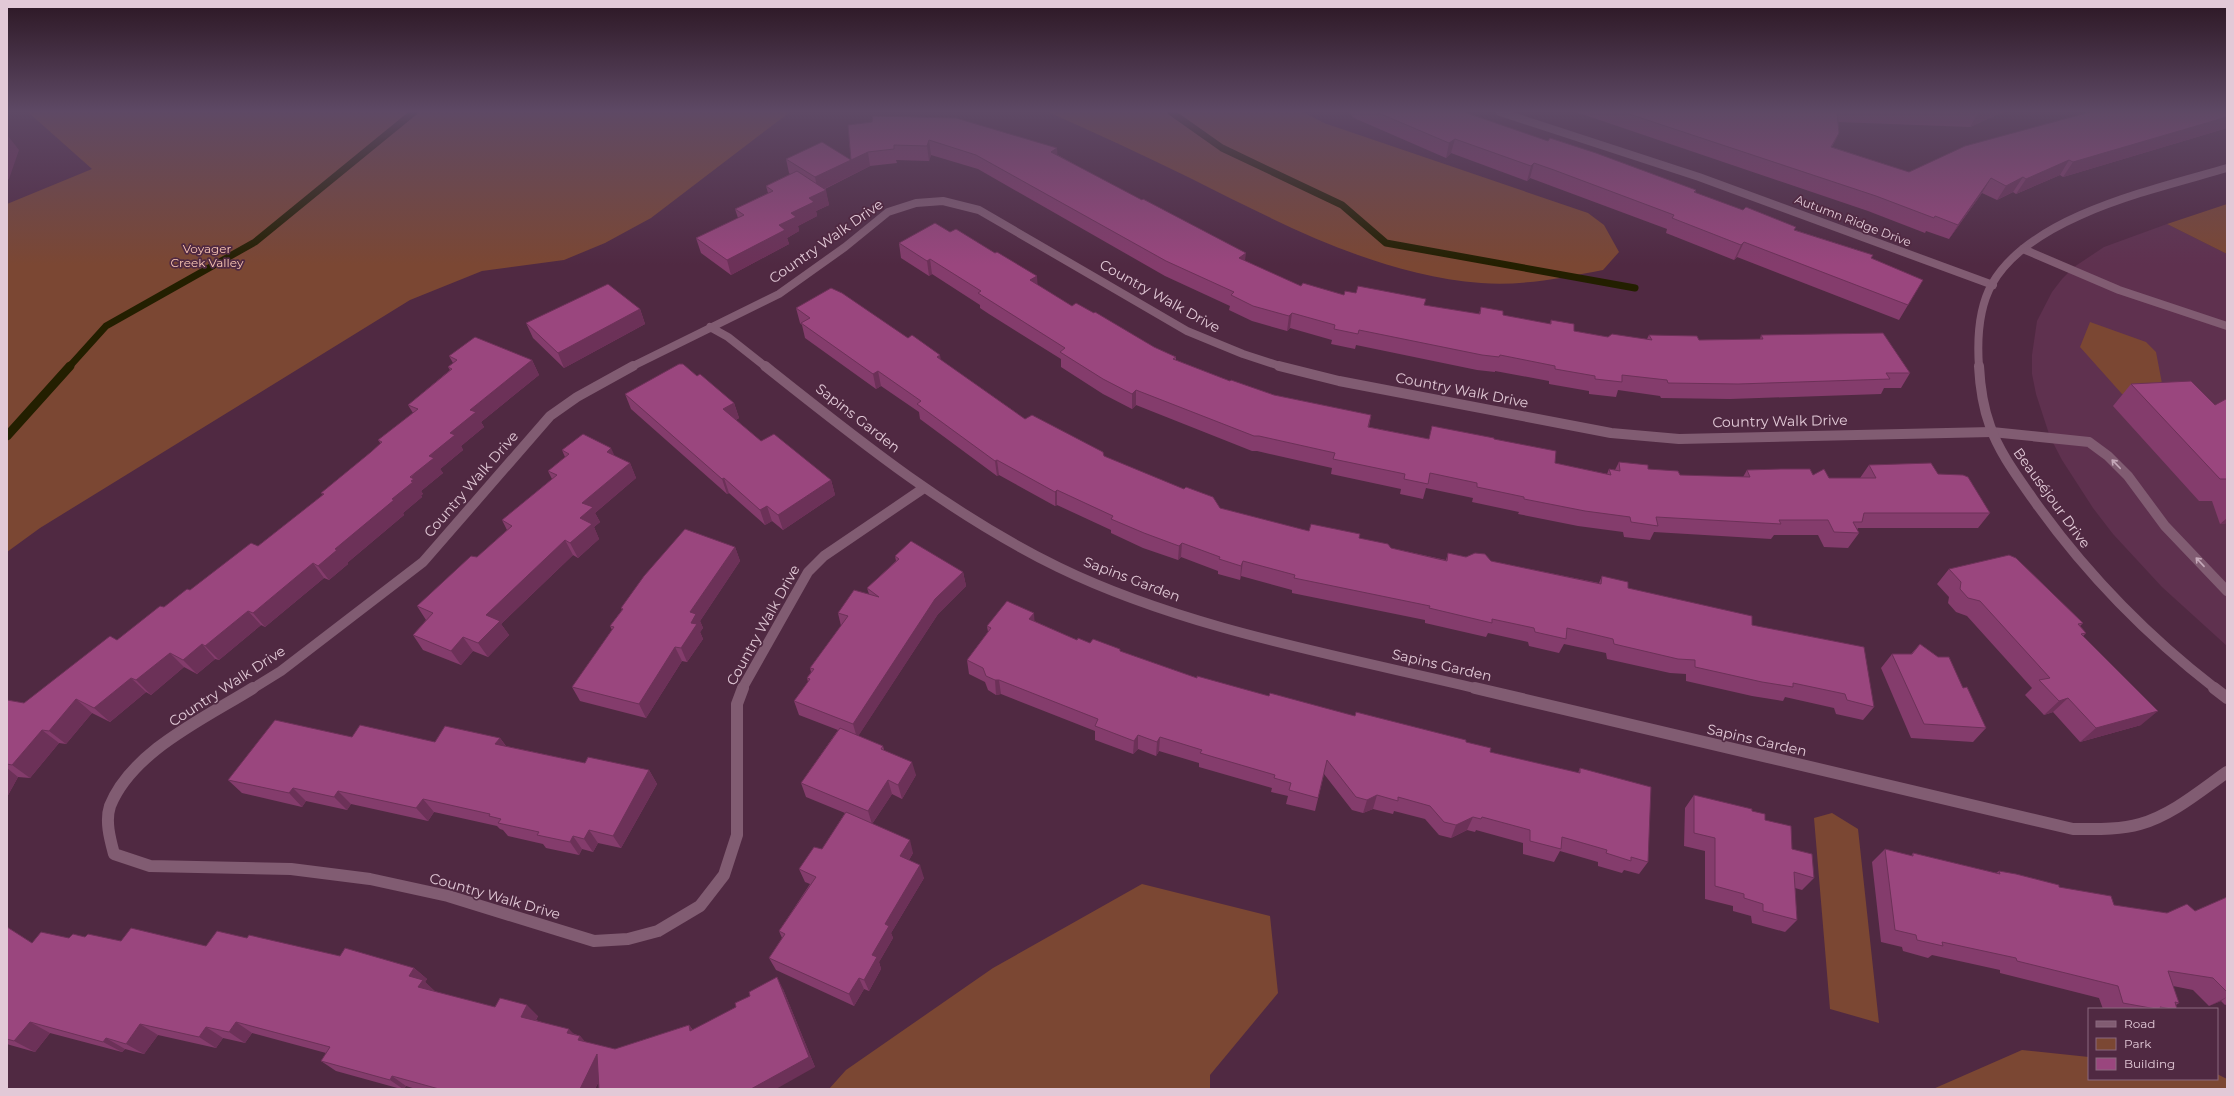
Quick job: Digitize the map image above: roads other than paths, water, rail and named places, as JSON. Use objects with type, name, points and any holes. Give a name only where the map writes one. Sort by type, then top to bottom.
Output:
[{"type":"street","name":"Autumn Ridge Drive","points":[[1657,163],[1699,177],[1935,265],[1993,285]]},
{"type":"street","name":"Beauséjour Drive","points":[[2227,168],[2069,219],[2038,237],[2003,268],[1993,285],[1982,310],[1977,338],[1979,370],[1992,432],[2026,490],[2071,550],[2159,640],[2227,698]]},
{"type":"street","name":"Country Walk Drive","points":[[924,488],[824,556],[808,572],[796,591],[745,682],[737,704],[737,835],[724,875],[700,906],[658,931],[628,939],[594,941],[448,896],[370,879],[291,869],[150,866],[114,854],[108,832],[110,807],[129,774],[150,754],[281,671],[423,562],[550,416],[563,406],[635,365],[779,294],[845,247],[888,212],[916,203],[943,201],[979,210],[1187,331],[1219,346],[1301,373],[1611,434],[1678,439],[1992,432],[2045,436],[2089,442],[2108,456],[2128,476],[2165,526],[2227,591]]},
{"type":"street","points":[[2024,249],[2119,290],[2227,326]]},
{"type":"street","name":"Sapins Garden","points":[[710,327],[728,337],[924,488],[959,512],[1037,556],[1084,578],[1134,598],[1231,630],[2028,819],[2073,828],[2104,829],[2134,824],[2159,817],[2227,772]]},
{"type":"waterway","points":[[69,367],[106,326],[255,242],[351,163]]},
{"type":"waterway","points":[[1254,163],[1342,205],[1386,243],[1635,288]]},
{"type":"waterway","points":[[7,436],[70,366]]},
{"type":"park label","name":"Voyager Creek Valley","points":[[207,256]]}]
